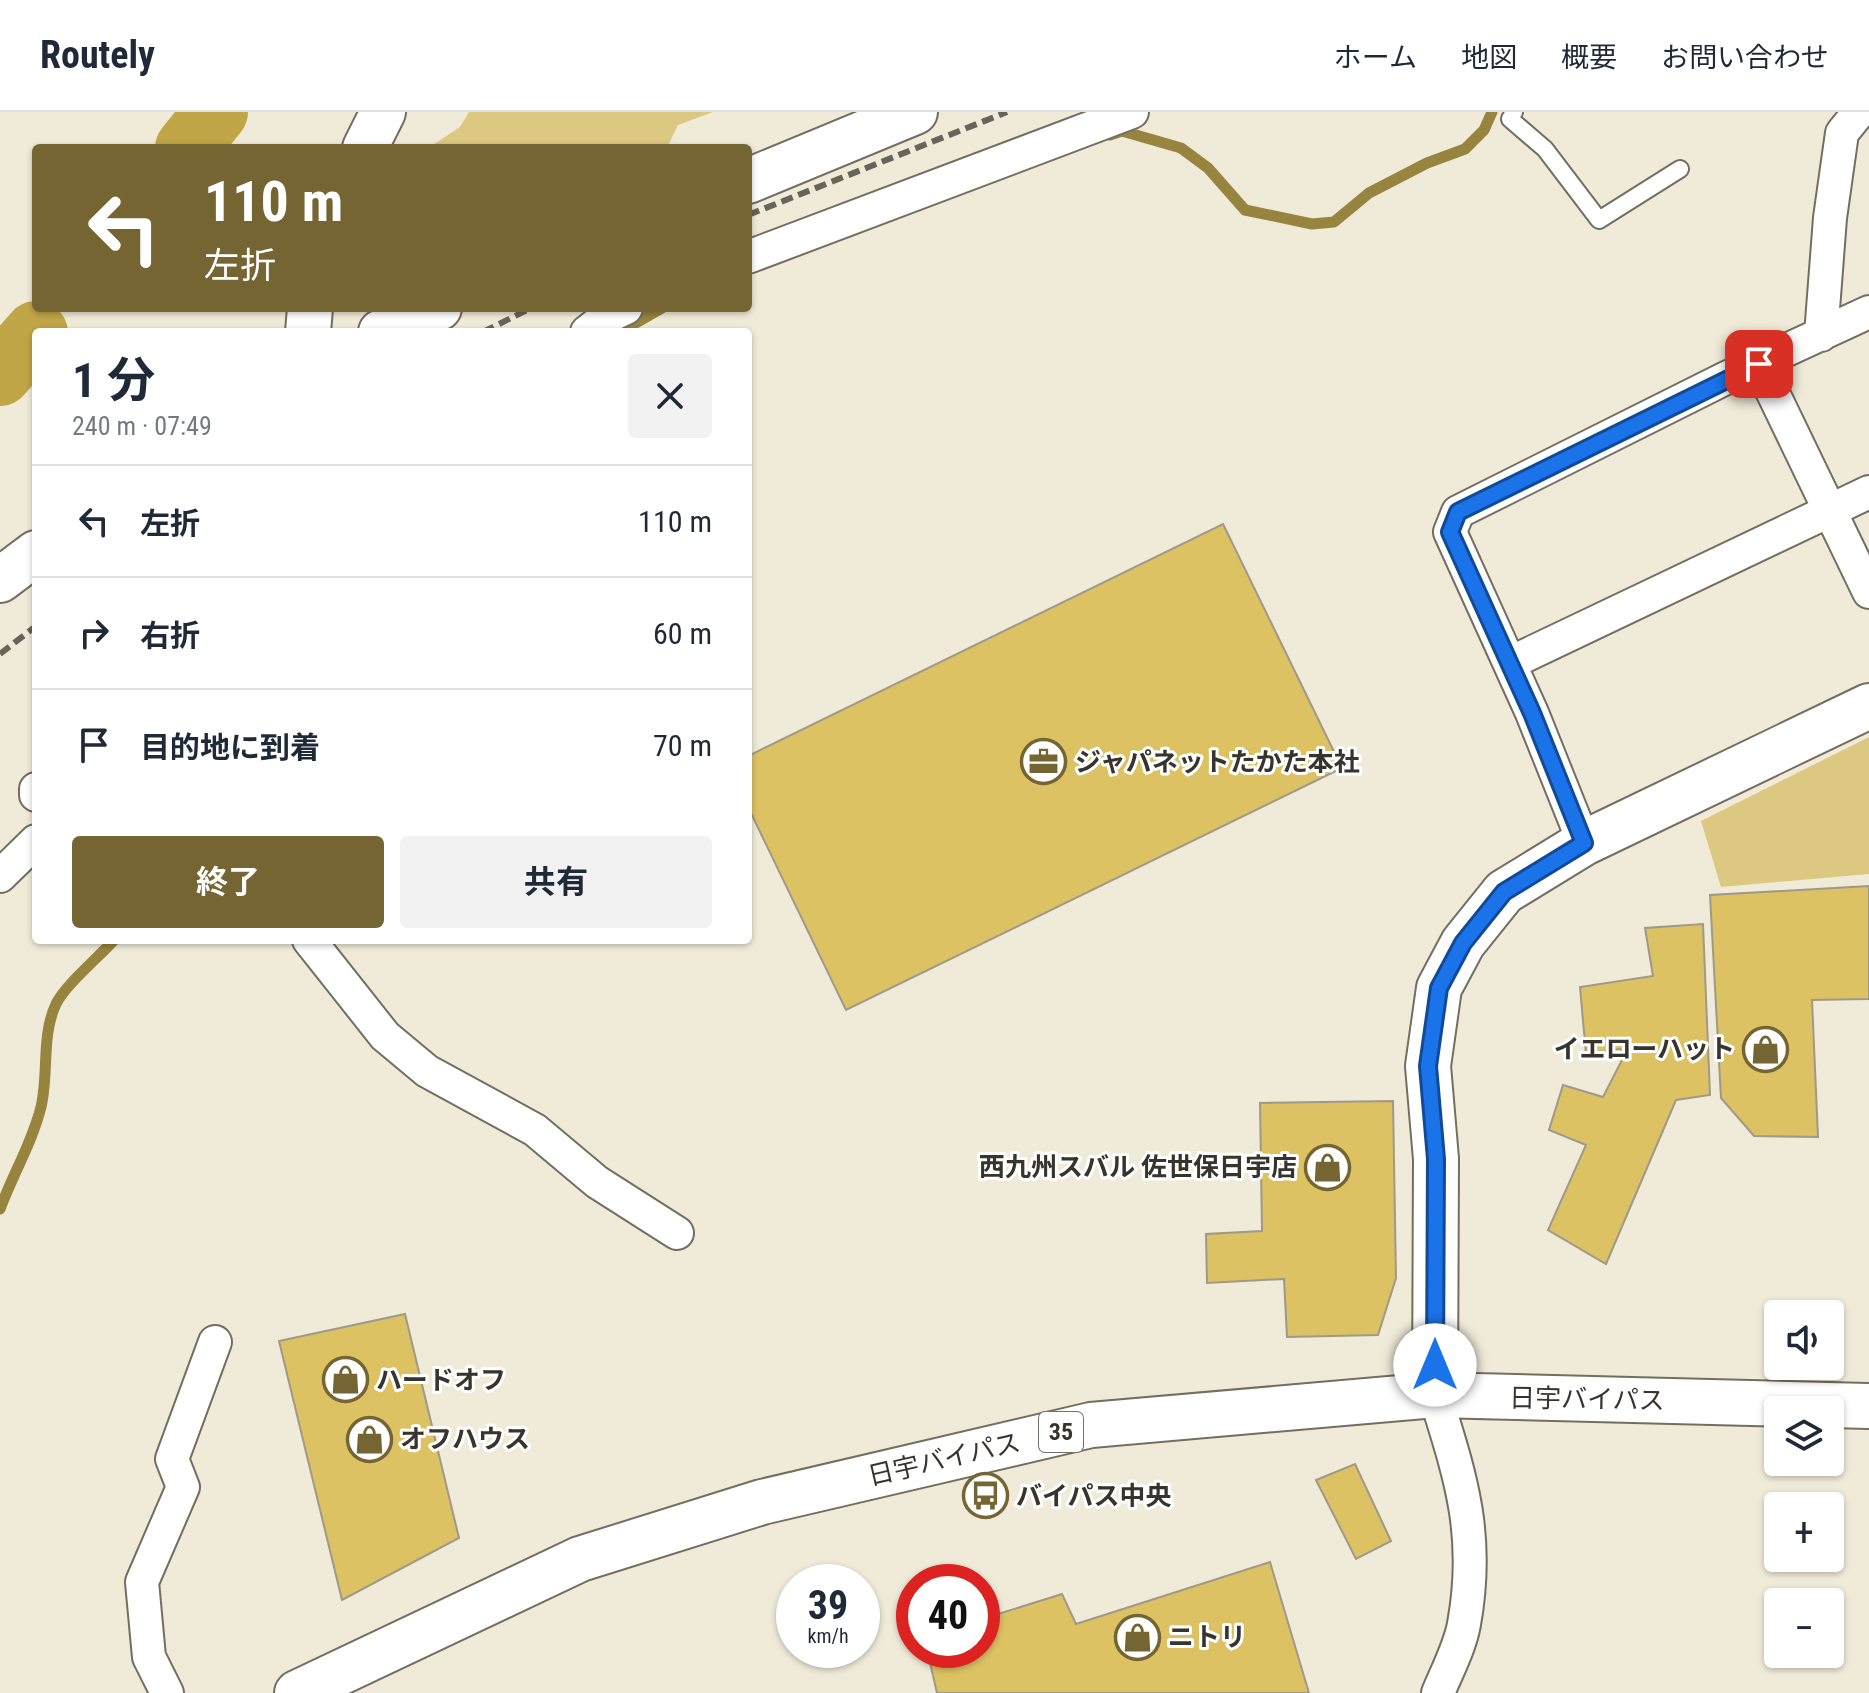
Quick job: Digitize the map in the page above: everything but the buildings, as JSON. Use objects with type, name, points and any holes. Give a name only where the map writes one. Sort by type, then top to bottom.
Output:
[{"type":"main road","points":[[367,144],[383,112]]},
{"type":"main road","points":[[752,179],[915,112]]},
{"type":"main road","points":[[391,328],[429,312]]},
{"type":"main road","points":[[0,580],[32,556]]},
{"type":"main road","points":[[1435,1395],[1436,1159],[1428,1066],[1439,988],[1463,943],[1504,892],[1584,843],[1869,706]]},
{"type":"main road","name":"日宇バイパス","points":[[297,1693],[580,1559],[762,1502],[1091,1425],[1435,1395],[1869,1406]]},
{"type":"street","points":[[752,255],[1132,112]]},
{"type":"street","points":[[1821,335],[1830,218],[1842,133],[1859,112]]},
{"type":"street","points":[[592,328],[618,312]]},
{"type":"street","points":[[1584,843],[1510,663],[1450,532],[1458,512],[1869,312]]},
{"type":"street","points":[[1759,364],[1869,592]]},
{"type":"street","points":[[1510,663],[1869,492]]},
{"type":"street","points":[[0,876],[32,845]]},
{"type":"street","points":[[312,944],[385,1036],[427,1071],[535,1130],[597,1182],[677,1233]]},
{"type":"street","points":[[167,1693],[149,1657],[142,1582],[183,1487],[172,1459],[215,1342]]},
{"type":"street","points":[[1435,1395],[1465,1492],[1471,1557],[1464,1626],[1438,1693]]},
{"type":"lane","points":[[1514,112],[1510,119],[1545,149],[1599,220],[1680,169]]},
{"type":"shaded area","points":[[469,112],[713,112],[678,125],[669,144],[434,144],[460,127]]},
{"type":"shaded area","points":[[1869,737],[1869,874],[1721,887],[1701,821]]},
{"type":"waterway","points":[[190,144],[216,112]]},
{"type":"waterway","points":[[1110,135],[1122,131],[1181,148],[1208,168],[1245,210],[1312,224],[1334,222],[1369,193],[1427,163],[1465,149],[1484,130],[1492,112]]},
{"type":"waterway","points":[[627,328],[655,312]]},
{"type":"waterway","points":[[0,374],[32,338]]},
{"type":"waterway","points":[[0,1209],[41,1107],[51,1016],[61,996],[110,944]]},
{"type":"railway","points":[[752,213],[1007,112]]},
{"type":"railway","points":[[491,328],[523,312]]},
{"type":"railway","points":[[0,654],[32,629]]},
{"type":"place","name":"ジャパネットたかた本社","points":[[1044,762]]},
{"type":"place","name":"イエローハット","points":[[1766,1049]]},
{"type":"place","name":"西九州スバル 佐世保日宇店","points":[[1328,1167]]},
{"type":"place","name":"ハードオフ","points":[[345,1380]]},
{"type":"place","name":"オフハウス","points":[[369,1439]]},
{"type":"place","name":"バイパス中央","points":[[985,1496]]},
{"type":"place","name":"ニトリ","points":[[1137,1637]]},
{"type":"route","points":[[1435,1365],[1436,1159],[1428,1066],[1439,988],[1463,943],[1504,892],[1584,843],[1532,713],[1450,532],[1458,512],[1759,364]]}]
